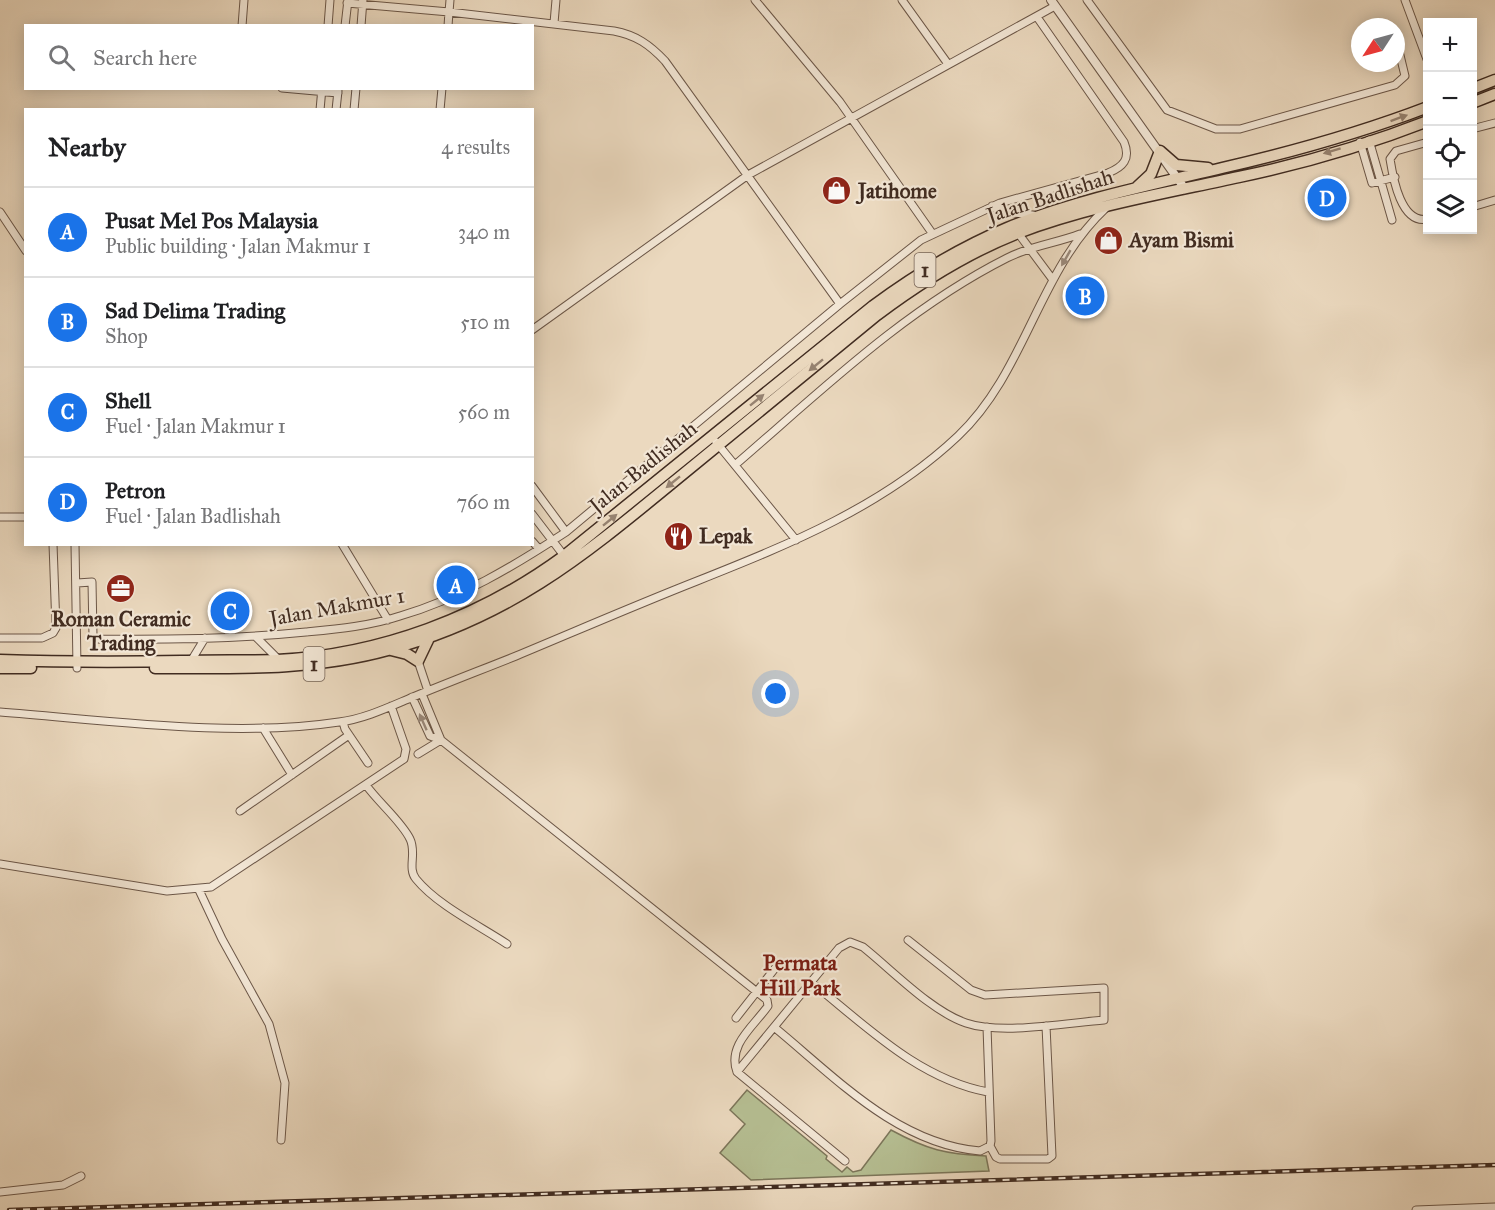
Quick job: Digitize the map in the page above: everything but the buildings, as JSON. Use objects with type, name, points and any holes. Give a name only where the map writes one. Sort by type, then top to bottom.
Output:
[{"type":"main road","points":[[1477,87],[1495,80]]},
{"type":"main road","points":[[1477,102],[1495,94]]},
{"type":"main road","name":"Jalan Badlishah","points":[[567,561],[912,278],[984,238],[1042,215],[1350,134],[1423,109]]},
{"type":"main road","name":"Jalan Badlishah","points":[[715,441],[916,286],[952,265],[1018,234],[1108,206],[1279,167],[1423,123]]},
{"type":"main road","points":[[1133,190],[1151,174],[1160,151],[1176,165],[1222,168]]},
{"type":"main road","name":"1","points":[[0,660],[77,665],[268,668],[333,661],[391,650],[480,618],[567,561]]},
{"type":"main road","name":"1","points":[[0,668],[279,660],[360,648],[408,635],[459,617],[567,561]]},
{"type":"main road","points":[[391,650],[407,654],[418,661],[430,637]]},
{"type":"street","points":[[242,24],[244,0]]},
{"type":"street","points":[[328,24],[330,0]]},
{"type":"street","points":[[448,24],[450,0]]},
{"type":"street","points":[[554,23],[556,0]]},
{"type":"street","points":[[755,0],[850,118],[932,233]]},
{"type":"street","points":[[902,0],[948,64]]},
{"type":"street","points":[[1087,0],[1167,110],[1222,130],[1240,129],[1395,84],[1405,76],[1404,72]]},
{"type":"street","points":[[1405,0],[1423,49]]},
{"type":"street","points":[[345,24],[348,1],[627,33],[648,44],[665,61],[840,304]]},
{"type":"street","points":[[361,24],[363,2]]},
{"type":"street","points":[[534,329],[748,176],[1037,17],[1053,3],[1185,189]]},
{"type":"street","name":"Jalan Makmur 1","points":[[93,631],[96,639],[256,637],[329,630],[388,620],[462,593],[553,541],[840,304],[932,233],[992,206],[1108,173],[1118,168],[1126,160],[1124,142],[1037,17]]},
{"type":"street","points":[[320,108],[322,90],[338,91],[336,108]]},
{"type":"street","points":[[354,108],[356,90]]},
{"type":"street","points":[[440,108],[442,90]]},
{"type":"street","points":[[1477,128],[1495,123]]},
{"type":"street","points":[[1364,141],[1392,220]]},
{"type":"street","points":[[1364,141],[1372,183],[1395,177]]},
{"type":"street","points":[[1423,144],[1393,154],[1390,161],[1408,214],[1417,219],[1423,219]]},
{"type":"street","points":[[1477,206],[1495,200]]},
{"type":"street","points":[[992,206],[1019,216],[1042,215]]},
{"type":"street","points":[[0,712],[180,725],[263,728],[343,722],[391,706],[796,540],[833,522],[894,485],[938,453],[973,421],[999,385],[1053,280],[1080,234],[1108,206]]},
{"type":"street","points":[[0,212],[24,248]]},
{"type":"street","points":[[1018,234],[1032,249],[1053,280]]},
{"type":"street","points":[[735,465],[911,315],[973,276],[1007,258],[1080,234]]},
{"type":"street","points":[[715,441],[796,540]]},
{"type":"street","points":[[534,489],[566,532]]},
{"type":"street","points":[[0,518],[24,517]]},
{"type":"street","points":[[534,517],[567,561]]},
{"type":"street","points":[[534,543],[539,549]]},
{"type":"street","points":[[0,638],[42,638],[53,633],[56,628],[53,546]]},
{"type":"street","points":[[75,546],[77,665]]},
{"type":"street","points":[[343,546],[388,620]]},
{"type":"street","points":[[76,583],[92,582],[93,631],[78,632]]},
{"type":"street","points":[[256,637],[279,660]]},
{"type":"street","points":[[191,661],[204,638]]},
{"type":"street","points":[[418,661],[425,692],[441,740]]},
{"type":"street","points":[[412,697],[428,733],[441,740],[766,1000],[768,1006],[737,1046],[734,1058],[737,1072],[845,1161]]},
{"type":"street","points":[[0,864],[167,891],[199,890],[227,879],[405,757],[405,744],[391,706]]},
{"type":"street","points":[[343,722],[349,735],[369,763]]},
{"type":"street","points":[[263,728],[292,775]]},
{"type":"street","points":[[240,811],[349,735]]},
{"type":"street","points":[[418,754],[441,740]]},
{"type":"street","points":[[366,785],[411,841],[413,856],[411,870],[414,877],[428,891],[507,944]]},
{"type":"street","points":[[199,890],[222,939],[269,1024],[285,1083],[281,1140]]},
{"type":"street","points":[[737,1072],[839,948],[850,942],[863,947],[947,1015],[965,1023],[987,1027],[1046,1026],[1104,1020],[1104,988],[986,995],[970,990],[908,940]]},
{"type":"street","points":[[736,1018],[777,967]]},
{"type":"street","points":[[811,982],[923,1069],[968,1088],[988,1092]]},
{"type":"street","points":[[987,1027],[990,1146],[996,1157],[1000,1159],[1048,1159],[1052,1156],[1046,1026]]},
{"type":"street","points":[[774,1027],[867,1103],[909,1131],[940,1143],[972,1151],[980,1151],[990,1146]]},
{"type":"street","points":[[0,1192],[63,1185],[81,1176]]},
{"type":"street","points":[[1416,1210],[1495,1207]]},
{"type":"green space","points":[[747,1090],[827,1156],[826,1159],[842,1172],[847,1167],[853,1172],[861,1170],[891,1130],[937,1150],[986,1156],[989,1171],[751,1180],[720,1153],[745,1124],[730,1110]]},
{"type":"railway","points":[[9,1210],[1495,1165]]},
{"type":"place","name":"Jatihome","points":[[837,191]]},
{"type":"place","name":"Petron","points":[[1327,198]]},
{"type":"place","name":"Ayam Bismi","points":[[1108,240]]},
{"type":"place","name":"Sad Delima Trading","points":[[1085,296]]},
{"type":"place","name":"Lepak","points":[[678,536]]},
{"type":"place","name":"Pusat Mel Pos Malaysia","points":[[456,585]]},
{"type":"place","name":"Roman Ceramic Trading","points":[[121,588]]},
{"type":"place","name":"Shell","points":[[230,611]]},
{"type":"district","name":"Permata Hill Park","points":[[800,974]]}]
